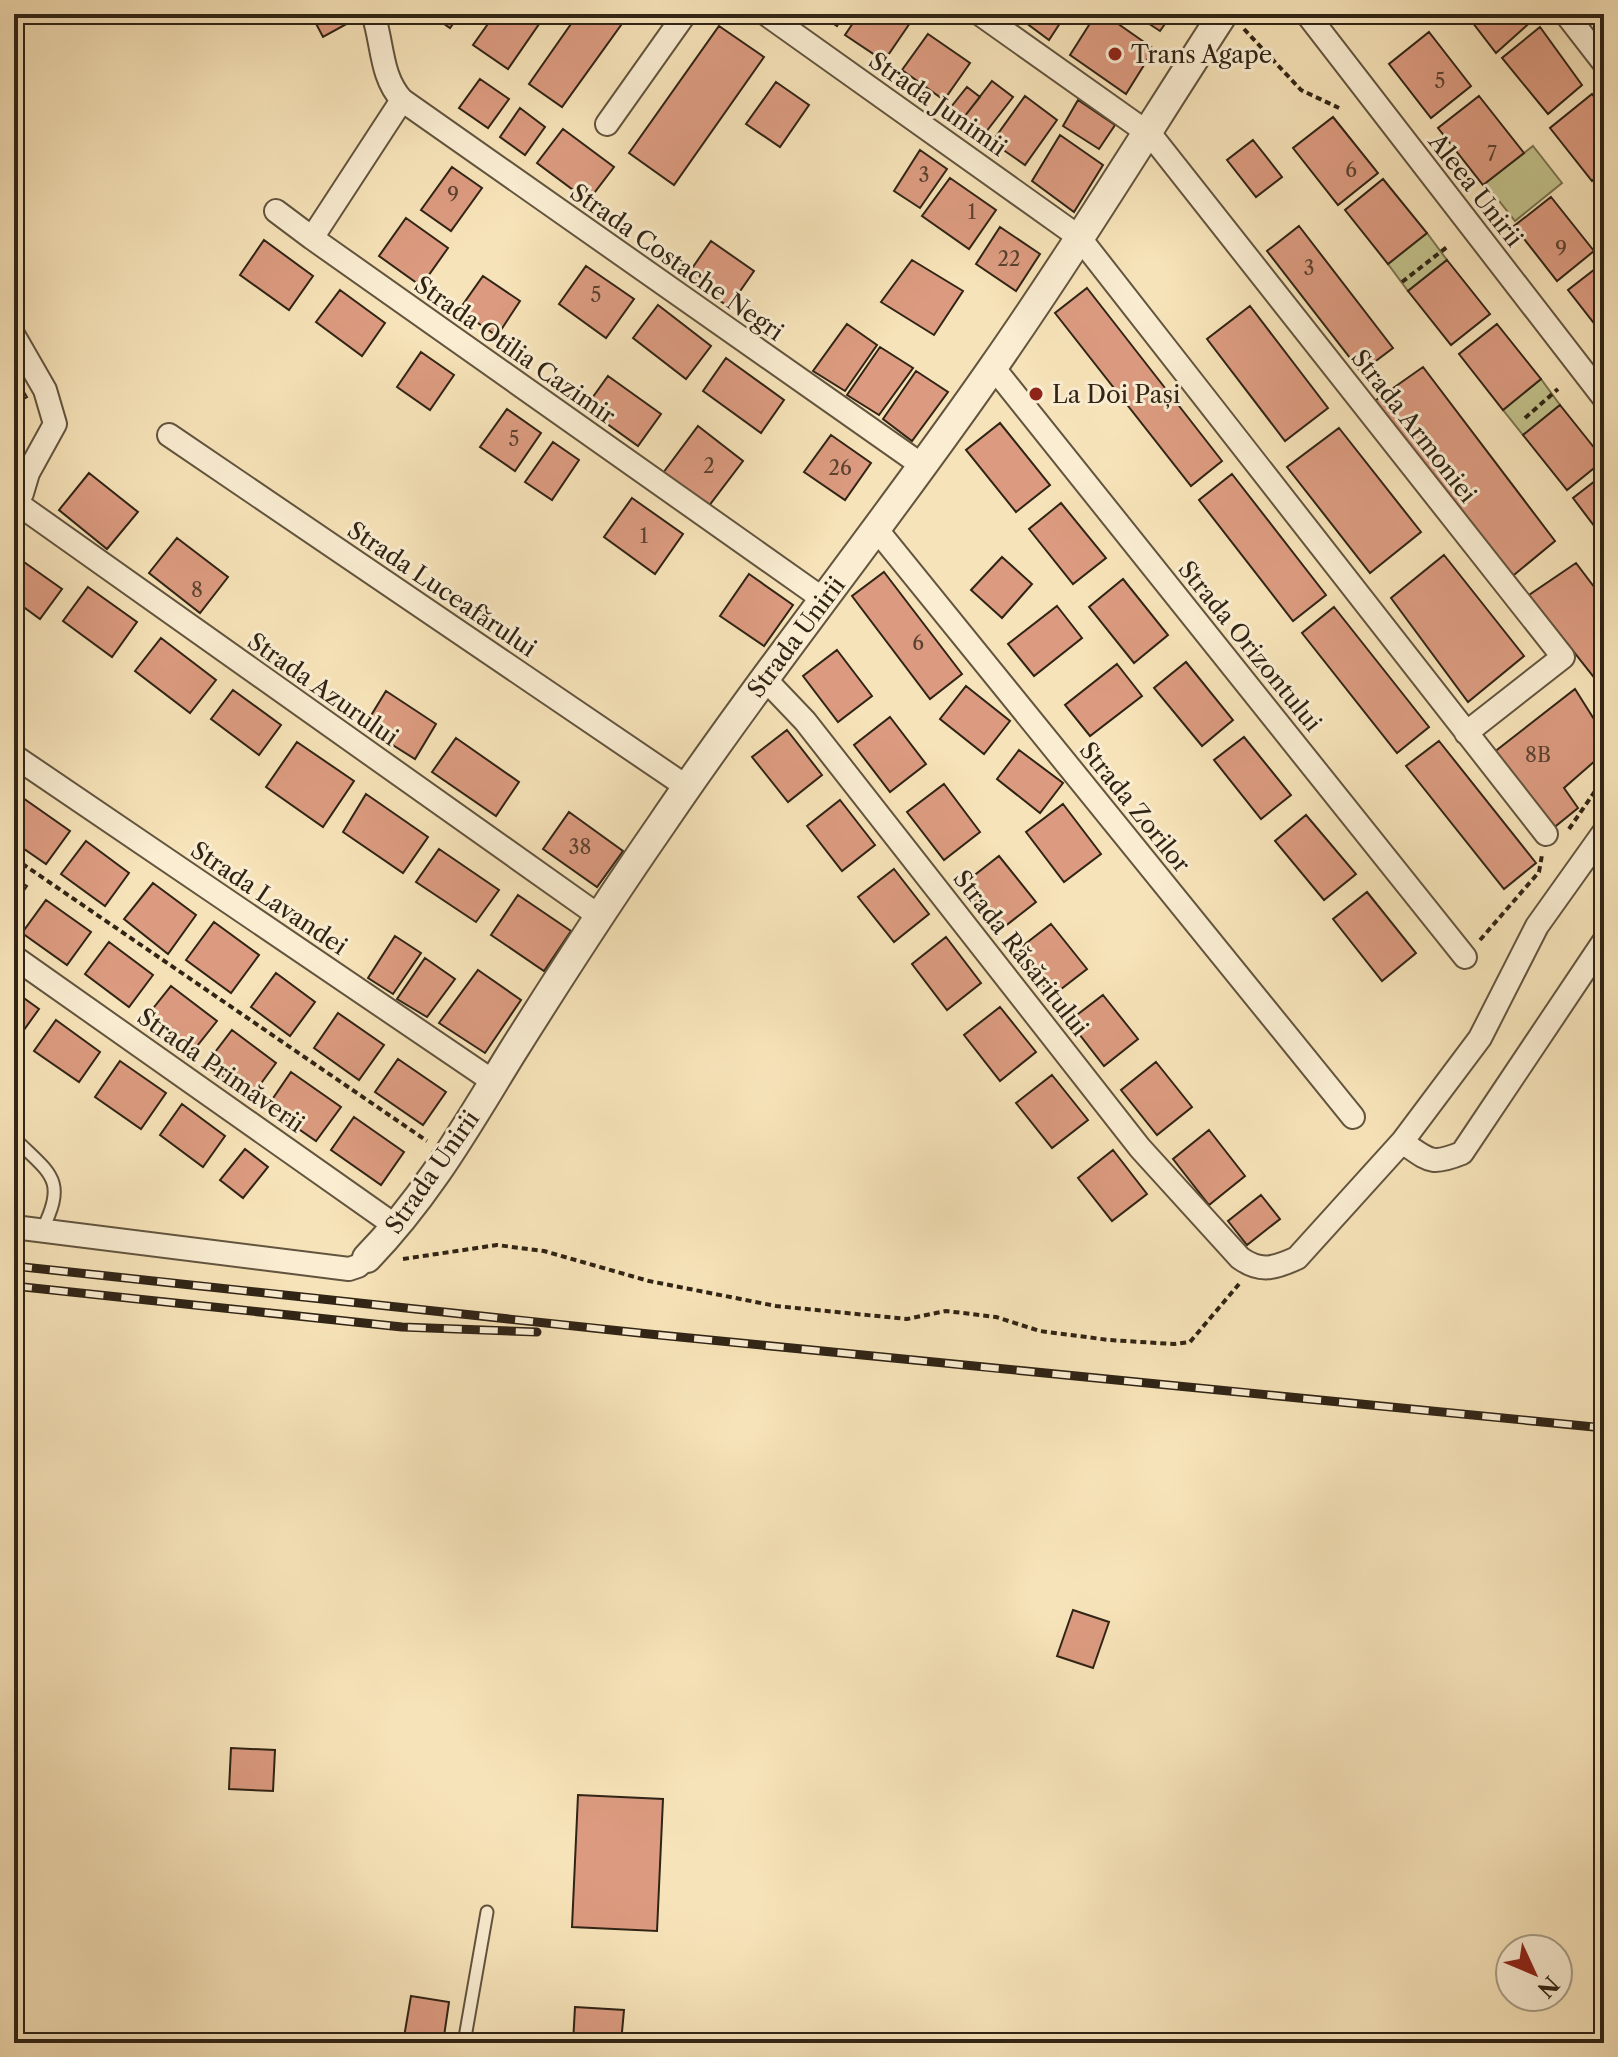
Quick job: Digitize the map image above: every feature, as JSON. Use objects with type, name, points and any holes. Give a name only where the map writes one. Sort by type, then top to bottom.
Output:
[{"type":"street","points":[[607,124],[685,14]]},
{"type":"street","name":"Strada Junimii","points":[[766,14],[1079,237]]},
{"type":"street","points":[[980,14],[1138,126],[1144,136]]},
{"type":"street","name":"Aleea Unirii","points":[[1307,14],[1604,398]]},
{"type":"street","points":[[1566,14],[1604,63]]},
{"type":"street","points":[[312,238],[402,100],[387,78],[375,15]]},
{"type":"street","name":"Strada Unirii","points":[[362,1262],[397,1227],[448,1157],[599,916],[687,787],[764,678],[923,466],[993,367],[1144,136],[1231,18]]},
{"type":"street","name":"Strada Costache Negri","points":[[402,100],[923,466]]},
{"type":"street","name":"Strada Armoniei","points":[[1144,136],[1154,139],[1163,150],[1563,657],[1466,733]]},
{"type":"street","name":"Strada Otilia Cazimir","points":[[276,211],[823,599]]},
{"type":"street","points":[[1079,237],[1466,733],[1554,836]]},
{"type":"street","points":[[14,336],[45,390],[55,424],[28,473],[16,506]]},
{"type":"street","name":"Strada Orizontului","points":[[993,367],[1465,957]]},
{"type":"street","name":"Strada Luceafǎrului","points":[[169,435],[687,787]]},
{"type":"street","name":"Strada Azurului","points":[[16,506],[599,916]]},
{"type":"street","name":"Strada Zorilor","points":[[877,530],[1353,1117]]},
{"type":"street","name":"Strada Răsăritului","points":[[764,678],[805,721],[1140,1148],[1247,1263]]},
{"type":"street","name":"Strada Lavandei","points":[[14,756],[494,1082]]},
{"type":"street","points":[[1247,1263],[1274,1268],[1297,1258],[1402,1142],[1480,1038],[1537,926],[1604,832]]},
{"type":"street","points":[[1402,1142],[1429,1161],[1444,1161],[1462,1153],[1604,941]]},
{"type":"street","name":"Strada Primăverii","points":[[14,957],[397,1227]]},
{"type":"street","points":[[14,1227],[349,1269],[362,1262]]},
{"type":"lane","points":[[14,1138],[44,1168],[56,1188],[55,1206],[42,1231]]},
{"type":"lane","points":[[464,2043],[487,1912]]},
{"type":"path","points":[[1231,18],[1301,90],[1339,108]]},
{"type":"path","points":[[1402,282],[1447,247]]},
{"type":"path","points":[[1525,418],[1558,389]]},
{"type":"path","points":[[1539,872],[1554,836],[1604,778]]},
{"type":"path","points":[[14,858],[448,1157]]},
{"type":"path","points":[[1465,957],[1547,860]]},
{"type":"path","points":[[362,1262],[497,1245],[544,1251],[649,1281],[776,1306],[907,1319],[946,1311],[996,1317],[1040,1331],[1174,1344],[1190,1342],[1247,1263]]},
{"type":"green space","points":[[1533,146],[1562,183],[1515,221],[1485,183]]},
{"type":"green space","points":[[1427,233],[1447,260],[1408,291],[1388,264]]},
{"type":"green space","points":[[1541,379],[1560,405],[1523,435],[1503,410]]},
{"type":"building","points":[[311,14],[349,14],[352,21],[323,37]]},
{"type":"building","points":[[430,14],[460,14],[450,28]]},
{"type":"building","points":[[495,14],[546,14],[508,69],[473,45]]},
{"type":"building","points":[[578,14],[629,14],[562,107],[529,84]]},
{"type":"building","points":[[819,14],[844,14],[837,26]]},
{"type":"building","points":[[859,14],[898,14],[910,23],[884,61],[845,35]]},
{"type":"building","points":[[1014,14],[1066,14],[1049,40]]},
{"type":"building","points":[[1096,14],[1104,14],[1154,49],[1126,94],[1070,55]]},
{"type":"building","points":[[1134,14],[1172,14],[1160,31]]},
{"type":"building","points":[[1466,14],[1530,14],[1534,19],[1496,53]]},
{"type":"building","points":[[719,26],[764,57],[674,185],[629,153]]},
{"type":"building","points":[[1540,27],[1582,85],[1548,114],[1502,58]]},
{"type":"building","points":[[1429,32],[1471,86],[1431,118],[1389,64]]},
{"type":"building","points":[[928,34],[970,63],[944,100],[902,70]]},
{"type":"building","points":[[480,79],[509,99],[488,128],[459,108]]},
{"type":"building","points":[[992,81],[1013,97],[982,137],[961,121]]},
{"type":"building","points":[[776,82],[809,105],[780,147],[746,124]]},
{"type":"building","points":[[967,87],[980,97],[964,117],[951,107]]},
{"type":"building","points":[[1592,94],[1604,110],[1604,170],[1592,181],[1550,128]]},
{"type":"building","points":[[1025,96],[1057,120],[1025,165],[992,142]]},
{"type":"building","points":[[1479,96],[1524,153],[1483,185],[1438,128]]},
{"type":"building","points":[[1078,100],[1115,125],[1099,149],[1063,126]]},
{"type":"building","points":[[520,108],[545,127],[525,155],[500,137]]},
{"type":"building","points":[[1333,117],[1378,173],[1338,205],[1293,148]]},
{"type":"building","points":[[563,129],[614,167],[588,201],[537,163]]},
{"type":"building","points":[[1060,135],[1103,165],[1074,212],[1032,181]]},
{"type":"building","points":[[1253,140],[1282,177],[1256,197],[1227,160]]},
{"type":"building","points":[[920,150],[947,169],[920,208],[894,191]]},
{"type":"building","points":[[452,167],[482,188],[451,231],[421,210]]},
{"type":"building","points":[[950,178],[996,210],[969,249],[922,216]]},
{"type":"building","points":[[1383,179],[1427,233],[1388,264],[1345,210]]},
{"type":"building","points":[[1551,197],[1594,251],[1557,281],[1514,226]]},
{"type":"building","points":[[406,218],[448,248],[421,286],[379,256]]},
{"type":"building","points":[[1299,226],[1393,348],[1361,372],[1267,251]]},
{"type":"building","points":[[1000,227],[1040,254],[1016,291],[976,264]]},
{"type":"building","points":[[264,240],[313,276],[289,310],[240,275]]},
{"type":"building","points":[[711,241],[754,271],[729,307],[686,277]]},
{"type":"building","points":[[912,260],[963,291],[934,335],[881,302]]},
{"type":"building","points":[[1447,260],[1490,314],[1451,345],[1408,291]]},
{"type":"building","points":[[1604,262],[1604,336],[1568,290]]},
{"type":"building","points":[[586,266],[634,299],[606,338],[559,304]]},
{"type":"building","points":[[483,276],[520,301],[497,336],[459,310]]},
{"type":"building","points":[[1087,288],[1222,461],[1191,486],[1055,313]]},
{"type":"building","points":[[340,290],[385,323],[362,356],[316,322]]},
{"type":"building","points":[[658,305],[711,346],[686,379],[633,338]]},
{"type":"building","points":[[1250,306],[1328,408],[1285,441],[1207,339]]},
{"type":"building","points":[[847,324],[877,345],[845,391],[813,371]]},
{"type":"building","points":[[1497,324],[1541,379],[1503,410],[1459,354]]},
{"type":"building","points":[[880,347],[913,368],[879,415],[847,395]]},
{"type":"building","points":[[421,352],[454,375],[430,410],[397,387]]},
{"type":"building","points":[[726,358],[784,400],[761,433],[703,391]]},
{"type":"building","points":[[1423,367],[1555,541],[1509,579],[1372,403]]},
{"type":"building","points":[[916,371],[948,392],[912,441],[883,419]]},
{"type":"building","points":[[14,375],[27,397],[14,404]]},
{"type":"building","points":[[608,376],[661,414],[638,446],[585,408]]},
{"type":"building","points":[[1560,405],[1604,460],[1567,490],[1523,435]]},
{"type":"building","points":[[507,409],[541,433],[515,471],[480,447]]},
{"type":"building","points":[[1000,423],[1050,485],[1016,512],[966,450]]},
{"type":"building","points":[[698,426],[743,461],[708,507],[663,473]]},
{"type":"building","points":[[1339,428],[1421,532],[1370,573],[1287,467]]},
{"type":"building","points":[[831,435],[871,463],[845,500],[804,472]]},
{"type":"building","points":[[553,442],[579,460],[552,500],[525,482]]},
{"type":"building","points":[[89,473],[138,512],[107,549],[59,510]]},
{"type":"building","points":[[1232,474],[1326,595],[1293,621],[1199,500]]},
{"type":"building","points":[[1604,474],[1604,539],[1573,498]]},
{"type":"building","points":[[632,498],[683,534],[655,574],[604,537]]},
{"type":"building","points":[[1061,503],[1106,558],[1073,584],[1029,529]]},
{"type":"building","points":[[177,538],[228,577],[200,613],[149,573]]},
{"type":"building","points":[[14,555],[62,589],[40,619],[14,600]]},
{"type":"building","points":[[1444,555],[1524,656],[1468,702],[1391,598]]},
{"type":"building","points":[[1002,557],[1032,584],[1002,618],[971,590]]},
{"type":"building","points":[[1576,563],[1604,600],[1604,690],[1529,595]]},
{"type":"building","points":[[884,572],[962,674],[930,699],[852,596]]},
{"type":"building","points":[[749,574],[793,605],[764,646],[720,616]]},
{"type":"building","points":[[1123,579],[1168,635],[1134,663],[1089,607]]},
{"type":"building","points":[[88,587],[137,622],[112,657],[63,621]]},
{"type":"building","points":[[1057,606],[1082,638],[1034,676],[1008,644]]},
{"type":"building","points":[[1334,607],[1429,727],[1397,753],[1302,633]]},
{"type":"building","points":[[161,638],[216,680],[190,713],[135,671]]},
{"type":"building","points":[[837,650],[872,696],[838,722],[803,676]]},
{"type":"building","points":[[1186,662],[1233,720],[1202,746],[1154,688]]},
{"type":"building","points":[[1117,664],[1142,696],[1090,736],[1065,705]]},
{"type":"building","points":[[966,686],[1010,721],[984,754],[940,719]]},
{"type":"building","points":[[1575,689],[1604,735],[1604,753],[1564,788],[1578,808],[1546,834],[1493,753]]},
{"type":"building","points":[[233,690],[281,725],[259,755],[211,719]]},
{"type":"building","points":[[386,691],[436,724],[415,759],[364,727]]},
{"type":"building","points":[[890,717],[926,764],[890,792],[854,745]]},
{"type":"building","points":[[787,730],[822,775],[788,802],[752,757]]},
{"type":"building","points":[[1244,737],[1291,795],[1261,819],[1214,760]]},
{"type":"building","points":[[456,738],[519,782],[496,816],[432,772]]},
{"type":"building","points":[[1439,741],[1536,863],[1504,889],[1406,766]]},
{"type":"building","points":[[297,742],[354,781],[323,827],[266,787]]},
{"type":"building","points":[[1019,750],[1063,783],[1040,813],[997,779]]},
{"type":"building","points":[[944,784],[980,832],[944,860],[907,812]]},
{"type":"building","points":[[366,794],[428,837],[403,873],[343,832]]},
{"type":"building","points":[[23,798],[70,831],[46,864],[14,842],[14,811]]},
{"type":"building","points":[[840,800],[875,845],[842,871],[807,826]]},
{"type":"building","points":[[1063,804],[1101,854],[1064,882],[1026,832]]},
{"type":"building","points":[[569,812],[623,851],[597,887],[543,849]]},
{"type":"building","points":[[1306,815],[1356,874],[1324,900],[1275,841]]},
{"type":"building","points":[[86,841],[129,873],[105,906],[61,874]]},
{"type":"building","points":[[439,849],[499,890],[476,922],[416,882]]},
{"type":"building","points":[[999,856],[1036,902],[999,931],[962,885]]},
{"type":"building","points":[[894,869],[929,914],[894,942],[858,897]]},
{"type":"building","points":[[14,878],[27,886],[14,905]]},
{"type":"building","points":[[153,883],[196,915],[168,954],[124,919]]},
{"type":"building","points":[[1367,892],[1416,953],[1382,981],[1333,919]]},
{"type":"building","points":[[518,895],[571,931],[544,971],[491,935]]},
{"type":"building","points":[[46,900],[91,932],[67,965],[22,933]]},
{"type":"building","points":[[214,922],[259,955],[231,993],[186,960]]},
{"type":"building","points":[[1051,924],[1087,969],[1052,996],[1016,951]]},
{"type":"building","points":[[395,936],[421,953],[393,994],[368,978]]},
{"type":"building","points":[[946,937],[981,983],[947,1010],[912,964]]},
{"type":"building","points":[[109,942],[153,975],[129,1007],[85,974]]},
{"type":"building","points":[[425,958],[455,979],[427,1017],[397,999]]},
{"type":"building","points":[[478,970],[521,1000],[485,1053],[439,1023]]},
{"type":"building","points":[[276,973],[315,1002],[290,1036],[251,1007]]},
{"type":"building","points":[[171,986],[217,1021],[193,1051],[147,1016]]},
{"type":"building","points":[[14,991],[39,1009],[16,1041],[14,1039]]},
{"type":"building","points":[[1103,995],[1138,1039],[1104,1066],[1069,1021]]},
{"type":"building","points":[[1000,1007],[1036,1052],[1000,1081],[964,1035]]},
{"type":"building","points":[[338,1013],[384,1045],[359,1080],[314,1048]]},
{"type":"building","points":[[56,1020],[100,1052],[79,1082],[34,1051]]},
{"type":"building","points":[[232,1030],[276,1063],[251,1097],[206,1064]]},
{"type":"building","points":[[398,1059],[446,1092],[423,1125],[375,1092]]},
{"type":"building","points":[[120,1061],[166,1093],[141,1129],[95,1097]]},
{"type":"building","points":[[1156,1062],[1192,1107],[1157,1135],[1121,1090]]},
{"type":"building","points":[[291,1072],[341,1107],[316,1141],[267,1107]]},
{"type":"building","points":[[1052,1075],[1088,1120],[1052,1148],[1016,1103]]},
{"type":"building","points":[[182,1104],[225,1136],[203,1167],[160,1135]]},
{"type":"building","points":[[354,1117],[404,1152],[381,1185],[331,1150]]},
{"type":"building","points":[[1209,1130],[1245,1176],[1209,1205],[1173,1159]]},
{"type":"building","points":[[245,1149],[268,1167],[243,1198],[220,1180]]},
{"type":"building","points":[[1113,1150],[1147,1194],[1112,1221],[1078,1178]]},
{"type":"building","points":[[1261,1195],[1280,1219],[1247,1245],[1228,1221]]},
{"type":"building","points":[[1073,1610],[1109,1622],[1093,1668],[1057,1656]]},
{"type":"building","points":[[231,1748],[275,1750],[273,1791],[229,1789]]},
{"type":"building","points":[[578,1795],[663,1799],[657,1931],[572,1927]]},
{"type":"building","points":[[411,1996],[449,2002],[443,2043],[403,2043]]},
{"type":"building","points":[[575,2007],[624,2010],[621,2043],[573,2043]]},
{"type":"railway","points":[[14,1266],[649,1334],[1604,1428]]},
{"type":"railway","points":[[14,1286],[402,1327],[537,1332]]},
{"type":"place","name":"Trans Agape","points":[[1115,54]]},
{"type":"place","name":"La Doi Pași","points":[[1036,394]]}]
